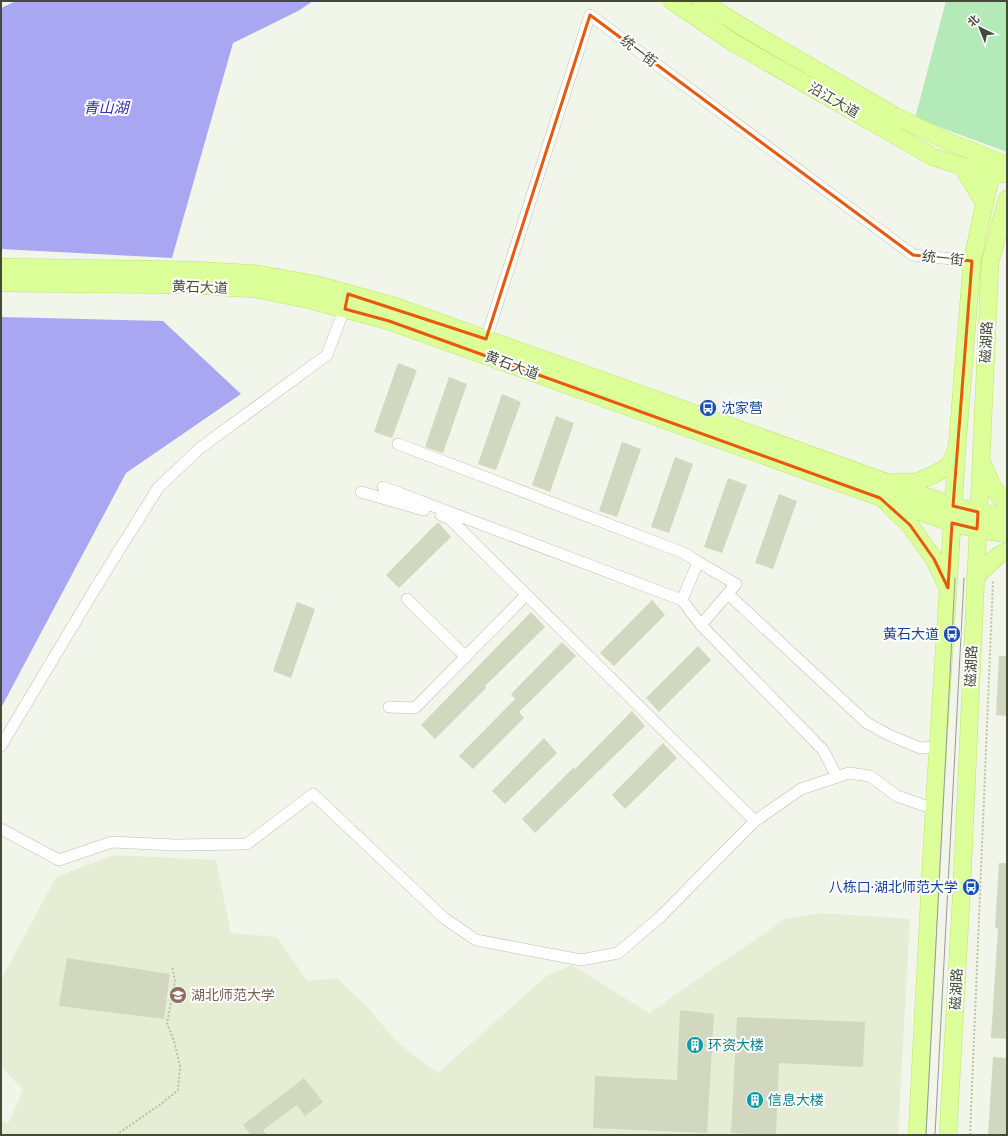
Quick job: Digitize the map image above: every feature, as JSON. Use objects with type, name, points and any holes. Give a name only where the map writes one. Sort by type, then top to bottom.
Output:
[{"type":"main road","name":"沿江大道","points":[[672,1],[734,43],[933,157],[962,166],[999,174]]},
{"type":"main road","name":"沿江大道","points":[[701,1],[750,32],[895,116],[947,141],[997,161],[1007,167]]},
{"type":"main road","points":[[962,166],[985,204]]},
{"type":"main road","name":"磁湖路","points":[[917,1135],[934,809],[953,506],[972,261],[985,204],[999,174]]},
{"type":"main road","name":"磁湖路","points":[[948,1135],[962,875],[990,263],[1006,205]]},
{"type":"main road","name":"黄石大道","points":[[1,267],[191,270],[258,274],[314,284],[389,321],[884,490],[978,512],[1007,517]]},
{"type":"main road","name":"黄石大道","points":[[1,283],[190,286],[256,289],[310,300],[346,301],[394,306],[486,339],[884,490],[952,523],[1007,534]]},
{"type":"main road","points":[[948,588],[934,559],[884,490],[916,482],[933,475],[950,465],[957,448]]},
{"type":"main road","points":[[981,460],[993,488],[1007,506]]},
{"type":"main road","points":[[975,577],[1000,555],[1007,551]]},
{"type":"street","name":"统一街","points":[[486,339],[590,15],[913,255],[972,261]]},
{"type":"street","points":[[1,746],[98,584],[158,488],[200,448],[327,355],[346,301]]},
{"type":"street","points":[[398,444],[684,554],[736,584],[701,625]]},
{"type":"street","points":[[383,487],[682,600],[701,625],[823,750],[837,777]]},
{"type":"street","points":[[361,492],[437,513],[450,519],[755,821]]},
{"type":"street","points":[[682,600],[698,562]]},
{"type":"street","points":[[728,594],[867,723],[889,735],[920,748],[938,747]]},
{"type":"street","points":[[389,707],[416,708],[526,595]]},
{"type":"street","points":[[407,599],[466,657]]},
{"type":"street","points":[[1,829],[59,860],[112,842],[175,845],[247,844],[313,794],[444,918],[476,940],[581,960],[618,953],[660,918],[755,821],[802,789],[849,773],[870,776],[897,796],[934,809]]},
{"type":"path","points":[[970,1135],[992,582],[996,576]]},
{"type":"path","points":[[116,1135],[161,1104],[178,1090],[180,1066],[174,1041],[167,1023],[175,981],[172,966]]},
{"type":"highlighted area","points":[[590,15],[913,255],[972,261],[953,506],[978,512],[977,529],[952,523],[948,588],[934,559],[910,525],[880,498],[389,321],[345,309],[348,294],[486,339]]},
{"type":"shaded area","name":"湖北师范大学","points":[[114,855],[216,860],[231,933],[277,937],[307,981],[337,978],[368,1008],[397,1042],[438,1073],[545,977],[572,965],[649,1013],[785,919],[820,913],[910,919],[898,1135],[1,1135],[1,1122],[9,1122],[23,1090],[1,1066],[1,980],[56,877]]},
{"type":"green space","points":[[946,1],[1007,1],[1007,152],[915,118]]},
{"type":"water","name":"青山湖","points":[[16,1],[313,1],[298,11],[233,43],[172,258],[1,249],[1,8]]},
{"type":"water","points":[[1,317],[163,321],[241,394],[126,473],[1,708]]},
{"type":"building","points":[[398,363],[417,370],[392,438],[374,432]]},
{"type":"building","points":[[449,377],[467,384],[443,453],[425,447]]},
{"type":"building","points":[[502,394],[521,402],[496,470],[478,464]]},
{"type":"building","points":[[556,416],[574,423],[550,492],[532,485]]},
{"type":"building","points":[[622,442],[641,449],[617,517],[599,511]]},
{"type":"building","points":[[675,457],[693,464],[669,533],[651,527]]},
{"type":"building","points":[[728,478],[747,485],[722,553],[704,547]]},
{"type":"building","points":[[779,494],[797,501],[773,569],[755,563]]},
{"type":"building","points":[[438,522],[451,537],[399,588],[386,575]]},
{"type":"building","points":[[652,600],[665,615],[614,666],[600,653]]},
{"type":"building","points":[[297,602],[315,609],[291,678],[273,671]]},
{"type":"building","points":[[531,612],[545,627],[485,686],[486,688],[435,739],[421,725]]},
{"type":"building","points":[[562,642],[576,656],[519,712],[524,718],[473,769],[459,756],[515,699],[511,694]]},
{"type":"building","points":[[698,646],[711,660],[659,712],[646,698]]},
{"type":"building","points":[[999,656],[1007,656],[1007,716],[996,715]]},
{"type":"building","points":[[632,711],[645,726],[535,833],[522,819],[574,767],[575,769]]},
{"type":"building","points":[[544,738],[557,753],[505,804],[492,791]]},
{"type":"building","points":[[663,743],[677,758],[625,809],[612,795]]},
{"type":"building","points":[[999,863],[1007,863],[1007,1039],[991,1038],[998,928],[995,928]]},
{"type":"building","points":[[67,958],[170,974],[164,1019],[59,1006]]},
{"type":"building","name":"环资大楼","points":[[680,1010],[714,1014],[707,1133],[593,1128],[595,1076],[677,1080]]},
{"type":"building","name":"信息大楼","points":[[737,1017],[865,1022],[863,1067],[779,1063],[776,1135],[731,1133]]},
{"type":"building","points":[[993,1057],[1007,1058],[1007,1135],[988,1135]]},
{"type":"building","points":[[304,1078],[323,1102],[305,1116],[297,1105],[263,1130],[267,1135],[251,1135],[243,1125]]},
{"type":"tram line","points":[[926,1135],[955,578]]},
{"type":"tram line","points":[[935,1135],[964,578]]},
{"type":"place","name":"沈家营","points":[[708,408]]},
{"type":"place","name":"黄石大道","points":[[952,634]]},
{"type":"place","name":"八栋口·湖北师范大学","points":[[971,887]]},
{"type":"place","name":"湖北师范大学","points":[[178,995]]},
{"type":"place","name":"环资大楼","points":[[695,1045]]},
{"type":"place","name":"信息大楼","points":[[755,1100]]}]
